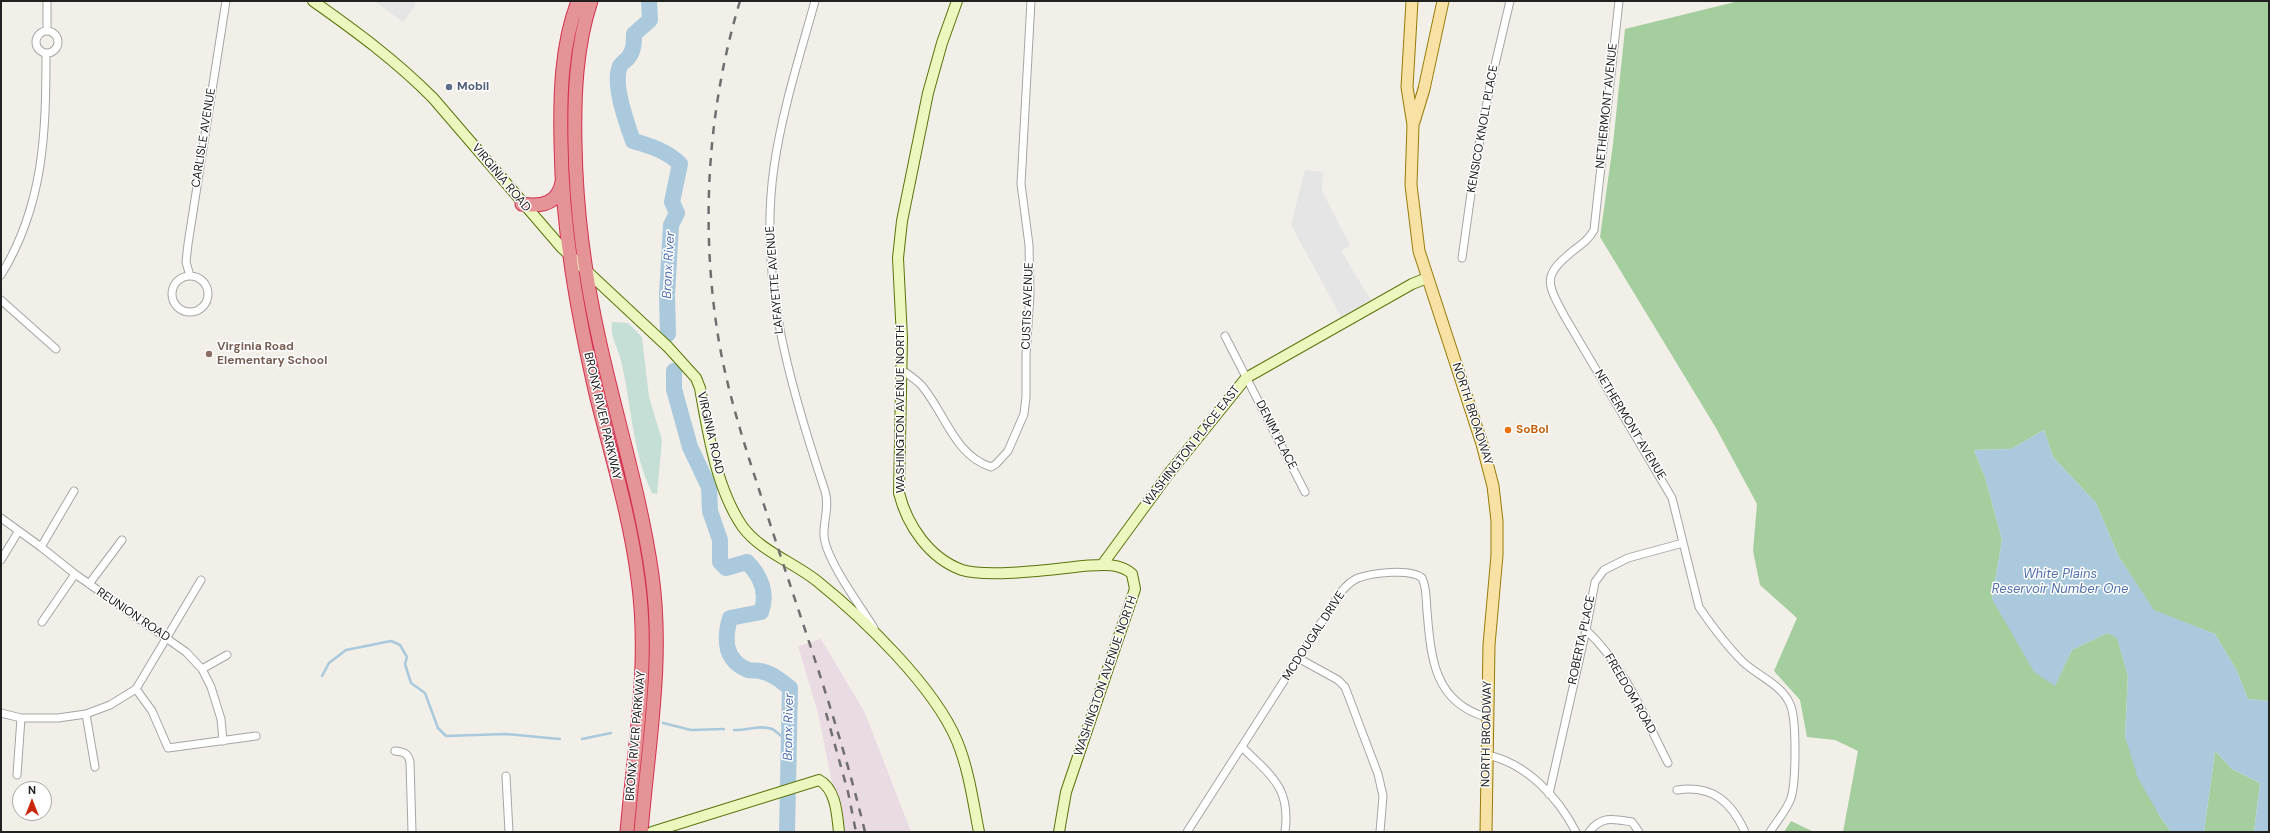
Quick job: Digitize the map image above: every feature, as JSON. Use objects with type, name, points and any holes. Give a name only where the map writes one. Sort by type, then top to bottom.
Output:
[{"type":"highway","name":"BRONX RIVER PARKWAY","points":[[578,1],[568,38],[562,78],[560,126],[562,179],[570,257],[584,340],[630,534],[640,596],[642,676],[627,832]]},
{"type":"highway","name":"BRONX RIVER PARKWAY","points":[[591,1],[579,54],[575,110],[577,181],[586,268],[599,343],[644,530],[654,593],[656,673],[641,832]]},
{"type":"highway","points":[[522,204],[542,205],[550,202],[558,193],[562,179]]},
{"type":"main road","name":"NORTH BROADWAY","points":[[1412,1],[1407,87],[1413,125],[1411,185],[1419,251],[1490,469],[1496,506],[1497,555],[1489,645],[1486,717],[1486,832]]},
{"type":"main road","points":[[1413,125],[1424,89],[1442,1]]},
{"type":"street","points":[[47,1],[47,31]]},
{"type":"street","name":"CARLISLE AVENUE","points":[[190,276],[186,262],[188,244],[226,1]]},
{"type":"street","name":"VIRGINIA ROAD","points":[[313,1],[386,53],[412,77],[473,144],[522,204],[570,257],[586,268],[668,347],[696,378],[700,388],[720,475],[743,526],[756,541],[817,581],[880,638],[928,692],[946,717],[963,758],[979,832]]},
{"type":"street","name":"LAFAYETTE AVENUE","points":[[815,1],[793,80],[774,168],[769,230],[774,300],[782,346],[799,412],[828,500],[824,537],[835,567],[880,638]]},
{"type":"street","name":"WASHINGTON AVENUE NORTH","points":[[957,1],[942,43],[928,94],[902,221],[898,258],[902,370],[899,493],[905,514],[912,527],[936,554],[956,567],[972,572],[1028,571],[1102,565],[1115,566],[1128,570],[1135,580],[1135,589],[1066,792],[1059,832]]},
{"type":"street","name":"CUSTIS AVENUE","points":[[902,370],[922,385],[965,452],[979,463],[991,467],[996,464],[1008,451],[1018,429],[1026,397],[1026,337],[1030,294],[1029,252],[1021,184],[1031,1]]},
{"type":"street","name":"KENSICO KNOLL PLACE","points":[[1462,258],[1474,172],[1490,86],[1510,1]]},
{"type":"street","name":"NETHERMONT AVENUE","points":[[1619,1],[1594,230],[1590,237],[1557,263],[1550,276],[1550,286],[1565,317],[1672,498],[1697,600],[1709,623],[1744,662],[1779,690],[1791,704],[1794,724],[1794,782],[1791,799],[1770,832]]},
{"type":"street","points":[[47,31],[53,33],[58,42],[53,51],[46,53],[37,49],[35,42],[37,35],[47,31]]},
{"type":"street","points":[[1,275],[19,240],[37,188],[46,125],[46,53]]},
{"type":"street","points":[[190,276],[202,280],[206,284],[209,296],[204,307],[194,313],[188,313],[177,307],[172,296],[175,284],[179,280],[190,276]]},
{"type":"street","name":"WASHINGTON PLACE EAST","points":[[1102,565],[1175,466],[1246,378],[1412,284],[1427,278]]},
{"type":"street","points":[[1,300],[56,349]]},
{"type":"street","name":"DENIM PLACE","points":[[1225,336],[1305,492]]},
{"type":"street","points":[[41,546],[74,491]]},
{"type":"street","name":"REUNION ROAD","points":[[1,518],[18,532],[41,546],[75,574],[186,652],[202,669],[212,687],[221,719],[223,741]]},
{"type":"street","points":[[1,560],[18,532]]},
{"type":"street","points":[[89,584],[122,540]]},
{"type":"street","name":"ROBERTA PLACE","points":[[1549,794],[1586,630],[1595,582],[1604,570],[1628,558],[1683,544]]},
{"type":"street","name":"MCDOUGAL DRIVE","points":[[1187,832],[1342,592],[1353,581],[1360,578],[1393,572],[1420,576],[1424,582],[1426,595],[1431,650],[1440,679],[1450,695],[1466,709],[1471,713],[1486,717]]},
{"type":"street","points":[[42,622],[75,574]]},
{"type":"street","points":[[1,713],[21,718],[58,718],[86,714],[110,705],[136,690],[201,580]]},
{"type":"street","name":"FREEDOM ROAD","points":[[1586,630],[1612,660],[1630,688],[1668,763]]},
{"type":"street","points":[[202,669],[228,655]]},
{"type":"street","points":[[1298,658],[1338,680],[1345,687],[1378,774],[1383,796],[1380,832]]},
{"type":"street","points":[[136,690],[152,712],[168,748],[256,736]]},
{"type":"street","points":[[86,714],[96,767]]},
{"type":"street","points":[[17,775],[21,718]]},
{"type":"street","points":[[1242,747],[1270,775],[1284,795],[1288,814],[1285,832]]},
{"type":"street","points":[[395,751],[405,752],[410,762],[412,832]]},
{"type":"street","points":[[1487,755],[1506,760],[1518,766],[1549,794],[1576,832]]},
{"type":"street","points":[[506,776],[509,832]]},
{"type":"street","points":[[652,832],[814,780],[819,780],[826,784],[834,801],[839,832]]},
{"type":"street","points":[[1677,790],[1697,788],[1723,800],[1735,813],[1745,832]]},
{"type":"street","points":[[1589,832],[1600,822],[1608,818],[1632,822],[1639,832]]},
{"type":"shaded area","points":[[374,1],[414,1],[415,6],[403,22]]},
{"type":"shaded area","points":[[1305,170],[1323,172],[1322,191],[1350,245],[1341,251],[1371,300],[1341,317],[1291,225]]},
{"type":"shaded area","points":[[612,322],[628,323],[642,337],[649,397],[662,440],[657,494],[652,493],[640,459],[624,374],[613,335]]},
{"type":"shaded area","points":[[821,639],[865,713],[911,832],[842,832],[818,713],[798,646]]},
{"type":"green space","points":[[1739,1],[2269,1],[2269,701],[2248,699],[2236,669],[2215,634],[2154,611],[2119,557],[2096,503],[2053,457],[2044,430],[2011,449],[1974,450],[1985,477],[2002,540],[1992,599],[2055,685],[2072,650],[2107,633],[2117,637],[2128,676],[2125,737],[2159,815],[2171,832],[1843,832],[1858,751],[1835,740],[1807,737],[1800,700],[1774,671],[1797,618],[1760,585],[1753,551],[1757,504],[1716,428],[1600,237],[1613,144],[1625,29]]},
{"type":"green space","points":[[2215,751],[2232,769],[2260,783],[2254,832],[2204,832]]},
{"type":"green space","points":[[1791,821],[1814,832],[1784,832]]},
{"type":"water","name":"White Plains Reservoir Number One","points":[[2044,430],[2053,457],[2096,503],[2119,557],[2154,610],[2215,634],[2236,669],[2248,699],[2269,701],[2269,832],[2254,832],[2260,783],[2232,769],[2215,751],[2204,832],[2171,832],[2159,815],[2138,778],[2125,737],[2128,676],[2117,638],[2107,633],[2072,650],[2055,686],[2034,672],[1992,599],[2002,540],[1985,477],[1974,450],[2011,449]]},
{"type":"waterway","name":"Bronx River","points":[[649,1],[650,20],[634,34],[633,49],[628,58],[620,66],[618,83],[621,104],[633,141],[664,152],[680,164],[672,202],[677,213],[671,225],[667,295],[668,334]]},
{"type":"waterway","name":"Bronx River","points":[[674,371],[674,389],[690,447],[709,487],[710,511],[720,540],[720,562],[726,568],[747,562],[756,573],[762,586],[764,599],[761,612],[730,618],[727,634],[730,655],[740,666],[748,670],[768,674],[790,688],[787,832]]},
{"type":"waterway","points":[[322,676],[329,663],[346,650],[391,641],[400,645],[407,657],[405,664],[411,683],[425,693],[438,728],[446,736],[506,734],[560,739]]},
{"type":"waterway","points":[[663,723],[691,730],[724,729]]},
{"type":"waterway","points":[[734,730],[763,727],[774,730],[789,742]]},
{"type":"waterway","points":[[582,739],[611,733]]},
{"type":"railway","points":[[740,1],[720,84],[710,170],[710,256],[713,299],[719,342],[728,385],[740,427],[831,711],[855,791],[865,832]]},
{"type":"railway","points":[[826,713],[848,792],[856,832]]},
{"type":"place","name":"Mobil","points":[[449,87]]},
{"type":"place","name":"Virginia Road Elementary School","points":[[209,354]]},
{"type":"place","name":"SoBol","points":[[1508,430]]}]
